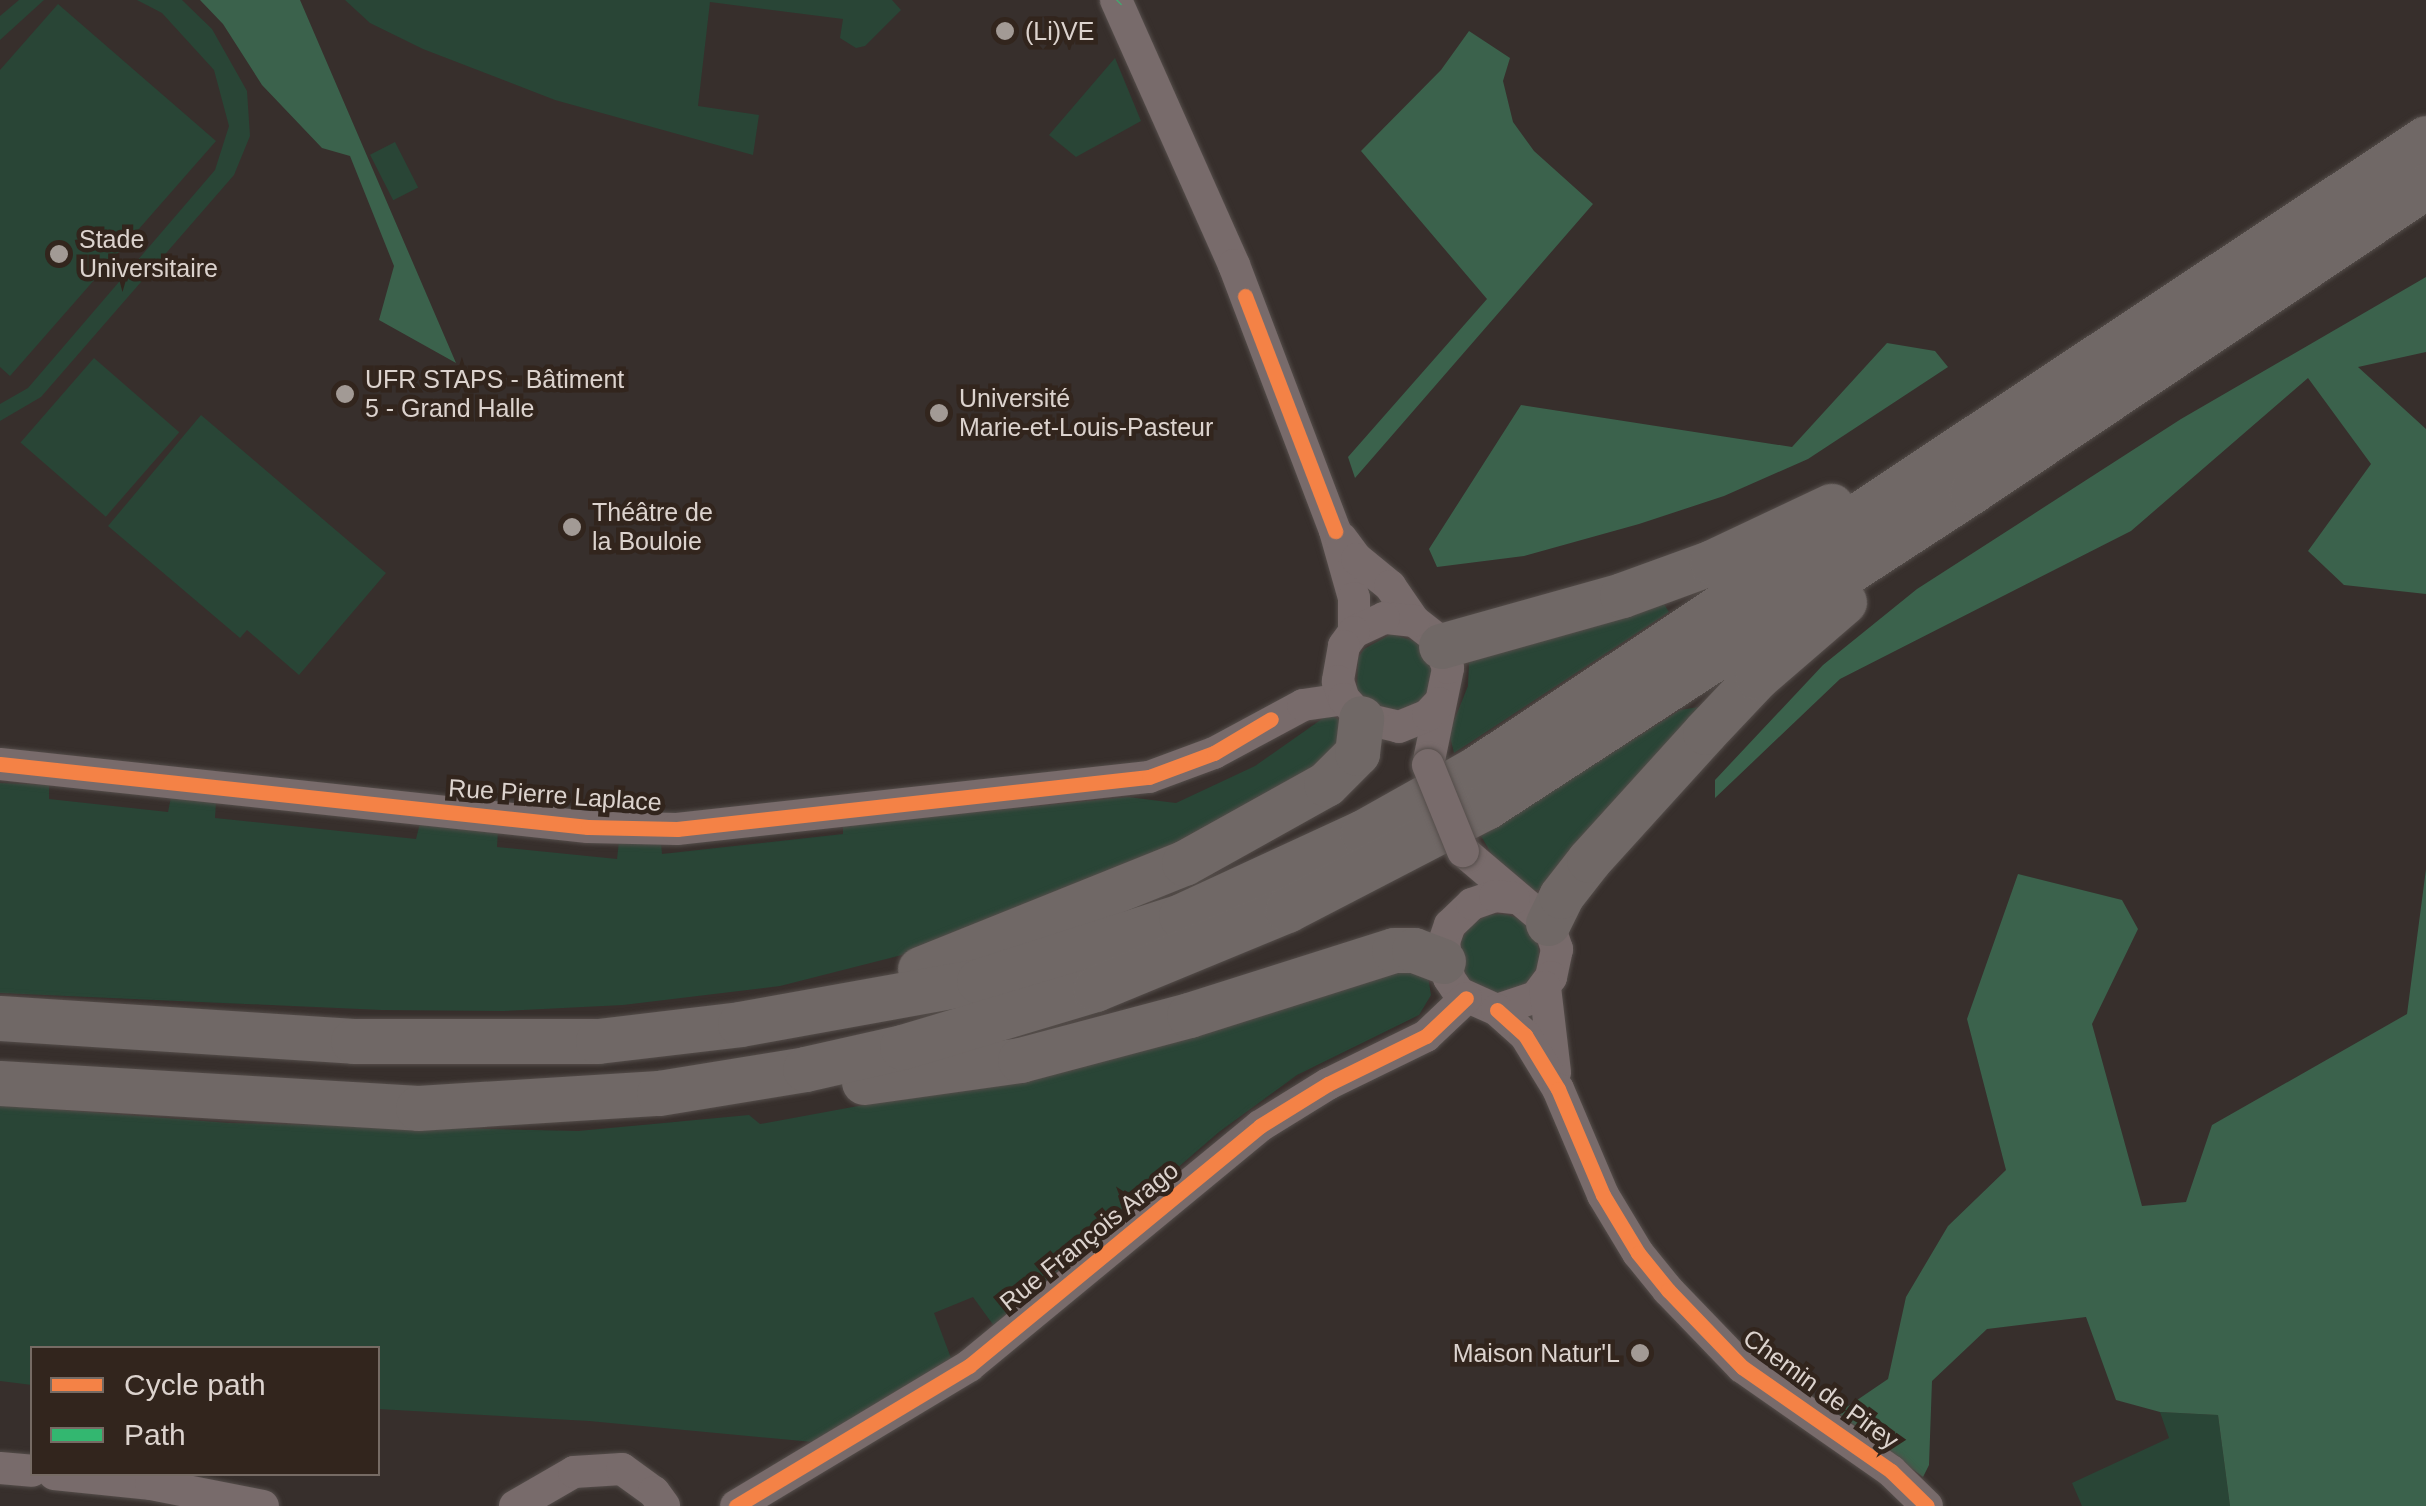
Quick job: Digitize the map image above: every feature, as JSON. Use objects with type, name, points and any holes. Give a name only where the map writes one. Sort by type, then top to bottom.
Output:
[{"type":"highway","points":[[2334,195],[2426,116]]},
{"type":"highway","points":[[0,1018],[441,1042],[598,1041],[881,1002],[979,981],[1181,916],[1363,832],[1477,768],[2028,404],[2334,195],[2426,138]]},
{"type":"highway","points":[[0,1082],[418,1108],[659,1093],[805,1069],[982,1026],[1145,970],[1288,910],[1486,807],[1972,490],[2426,186]]},
{"type":"highway","points":[[2305,267],[2426,207]]},
{"type":"highway","points":[[1427,634],[1603,600],[1712,562],[1779,533],[2028,404]]},
{"type":"highway","points":[[1531,910],[1561,896],[1589,860],[1757,677],[1972,490]]},
{"type":"highway","points":[[441,1042],[764,1004],[939,965],[1184,863],[1326,784],[1358,753],[1362,714]]},
{"type":"highway","points":[[659,1093],[703,1100],[1020,1060],[1190,1015],[1394,950],[1414,950],[1469,990]]},
{"type":"street","points":[[1117,0],[1234,266],[1335,531],[1354,598],[1354,632],[1338,663],[1362,714],[1428,766],[1463,852],[1458,916],[1444,942],[1469,990],[1519,1006],[1545,988],[1557,949],[1531,910],[1463,852]]},
{"type":"street","points":[[1335,531],[1357,559],[1390,586],[1448,668],[1428,766]]},
{"type":"street","points":[[1354,632],[1384,618],[1427,634]]},
{"type":"street","name":"Rue Pierre Laplace","points":[[1271,719],[1338,663]]},
{"type":"street","points":[[1362,714],[1414,724],[1439,703]]},
{"type":"street","name":"Rue Pierre Laplace","points":[[0,764],[588,828],[677,829],[1136,779],[1214,754],[1271,719],[1303,705],[1362,714]]},
{"type":"street","points":[[1458,916],[1483,898],[1531,910]]},
{"type":"street","name":"Chemin de Pirey","points":[[1545,988],[1558,1090]]},
{"type":"street","name":"Chemin de Pirey","points":[[1469,990],[1525,1035],[1558,1090],[1595,1180],[1638,1253],[1668,1290],[1742,1367],[1891,1471],[1927,1506]]},
{"type":"street","name":"Rue François Arago","points":[[736,1506],[969,1366],[1260,1126],[1328,1084],[1426,1036],[1469,990]]},
{"type":"street","points":[[0,1468],[30,1471]]},
{"type":"street","points":[[515,1506],[574,1472],[622,1469],[654,1492],[664,1506]]},
{"type":"street","points":[[73,1476],[151,1484],[263,1506]]},
{"type":"green space","points":[[19,0],[44,0],[0,40],[0,16]]},
{"type":"green space","points":[[137,0],[182,0],[212,29],[247,91],[250,136],[234,175],[41,397],[0,421],[0,404],[28,388],[215,170],[229,126],[214,70],[162,13]]},
{"type":"green space","points":[[200,0],[300,0],[456,363],[379,320],[394,266],[350,156],[322,148],[262,85],[223,24]]},
{"type":"green space","points":[[345,0],[892,0],[901,10],[865,46],[856,48],[840,38],[843,19],[710,2],[698,106],[759,115],[753,155],[555,100],[423,49],[370,23]]},
{"type":"green space","name":"Stade Universitaire","points":[[58,4],[216,141],[10,376],[0,367],[0,70]]},
{"type":"green space","points":[[1469,31],[1510,58],[1503,81],[1513,122],[1534,151],[1593,204],[1355,478],[1348,457],[1487,299],[1361,151],[1441,70]]},
{"type":"green space","points":[[1115,58],[1141,121],[1076,157],[1049,135]]},
{"type":"green space","points":[[395,142],[418,187],[393,200],[370,155]]},
{"type":"green space","points":[[2426,277],[2426,352],[2358,367],[2426,429],[2426,594],[2344,585],[2308,551],[2371,464],[2308,378],[2131,531],[1840,679],[1715,798],[1715,780],[1823,665],[1917,589],[2181,419]]},
{"type":"green space","points":[[1887,343],[1935,351],[1948,367],[1808,459],[1724,496],[1639,524],[1524,556],[1437,567],[1429,549],[1521,405],[1792,447]]},
{"type":"green space","points":[[94,358],[179,432],[106,517],[21,443]]},
{"type":"green space","points":[[201,415],[386,573],[299,675],[247,630],[240,638],[108,526]]},
{"type":"green space","points":[[1662,601],[1669,612],[1454,753],[1449,733],[1468,686],[1469,662]]},
{"type":"green space","points":[[1391,634],[1421,643],[1436,681],[1410,713],[1370,707],[1357,689],[1358,658],[1364,649]]},
{"type":"green space","points":[[1711,705],[1544,890],[1533,890],[1501,870],[1481,836],[1680,710]]},
{"type":"green space","points":[[1329,714],[1341,721],[1341,751],[1203,835],[961,940],[780,986],[623,1005],[504,1011],[382,1010],[0,993],[0,783],[49,785],[49,799],[168,812],[171,797],[216,802],[215,818],[416,839],[420,823],[498,830],[497,847],[617,859],[619,841],[661,843],[662,854],[843,834],[843,825],[1128,797],[1176,803],[1255,766]]},
{"type":"green space","points":[[2426,869],[2426,1506],[2230,1506],[2218,1415],[2160,1412],[2116,1400],[2086,1317],[1987,1329],[1932,1381],[1929,1465],[1923,1477],[1838,1413],[1888,1379],[1906,1297],[1948,1226],[2006,1170],[1967,1019],[2018,874],[2122,900],[2138,929],[2092,1024],[2142,1206],[2186,1202],[2212,1125],[2407,1014]]},
{"type":"green space","points":[[1499,914],[1514,917],[1527,926],[1536,939],[1536,969],[1527,982],[1514,991],[1499,994],[1484,991],[1471,982],[1462,969],[1459,954],[1462,939],[1471,926],[1484,917]]},
{"type":"green space","points":[[1401,963],[1428,976],[1431,995],[1419,1015],[1297,1075],[1219,1132],[994,1326],[973,1297],[934,1313],[951,1358],[813,1442],[589,1421],[380,1409],[380,1346],[30,1346],[30,1385],[0,1381],[0,1105],[229,1123],[578,1131],[749,1115],[760,1124],[1058,1069]]},
{"type":"green space","points":[[2160,1412],[2218,1415],[2230,1506],[2082,1506],[2072,1483],[2169,1438]]},
{"type":"cycle path","points":[[1245,296],[1335,531]]},
{"type":"cycle path","points":[[0,764],[588,827],[677,829],[1149,777],[1214,753],[1271,719]]},
{"type":"cycle path","points":[[736,1506],[969,1366],[1260,1126],[1328,1084],[1426,1036],[1466,998]]},
{"type":"cycle path","points":[[1497,1010],[1525,1035],[1558,1089],[1603,1195],[1638,1253],[1668,1290],[1742,1367],[1891,1471],[1927,1506]]},
{"type":"place","name":"(Li)VE","points":[[1005,31]]},
{"type":"place","name":"Stade Universitaire","points":[[59,254]]},
{"type":"place","name":"UFR STAPS - Bâtiment 5 - Grand Halle","points":[[345,394]]},
{"type":"place","name":"Université Marie-et-Louis-Pasteur","points":[[939,413]]},
{"type":"place","name":"Théâtre de la Bouloie","points":[[572,527]]},
{"type":"place","name":"Maison Natur'L","points":[[1640,1353]]}]
